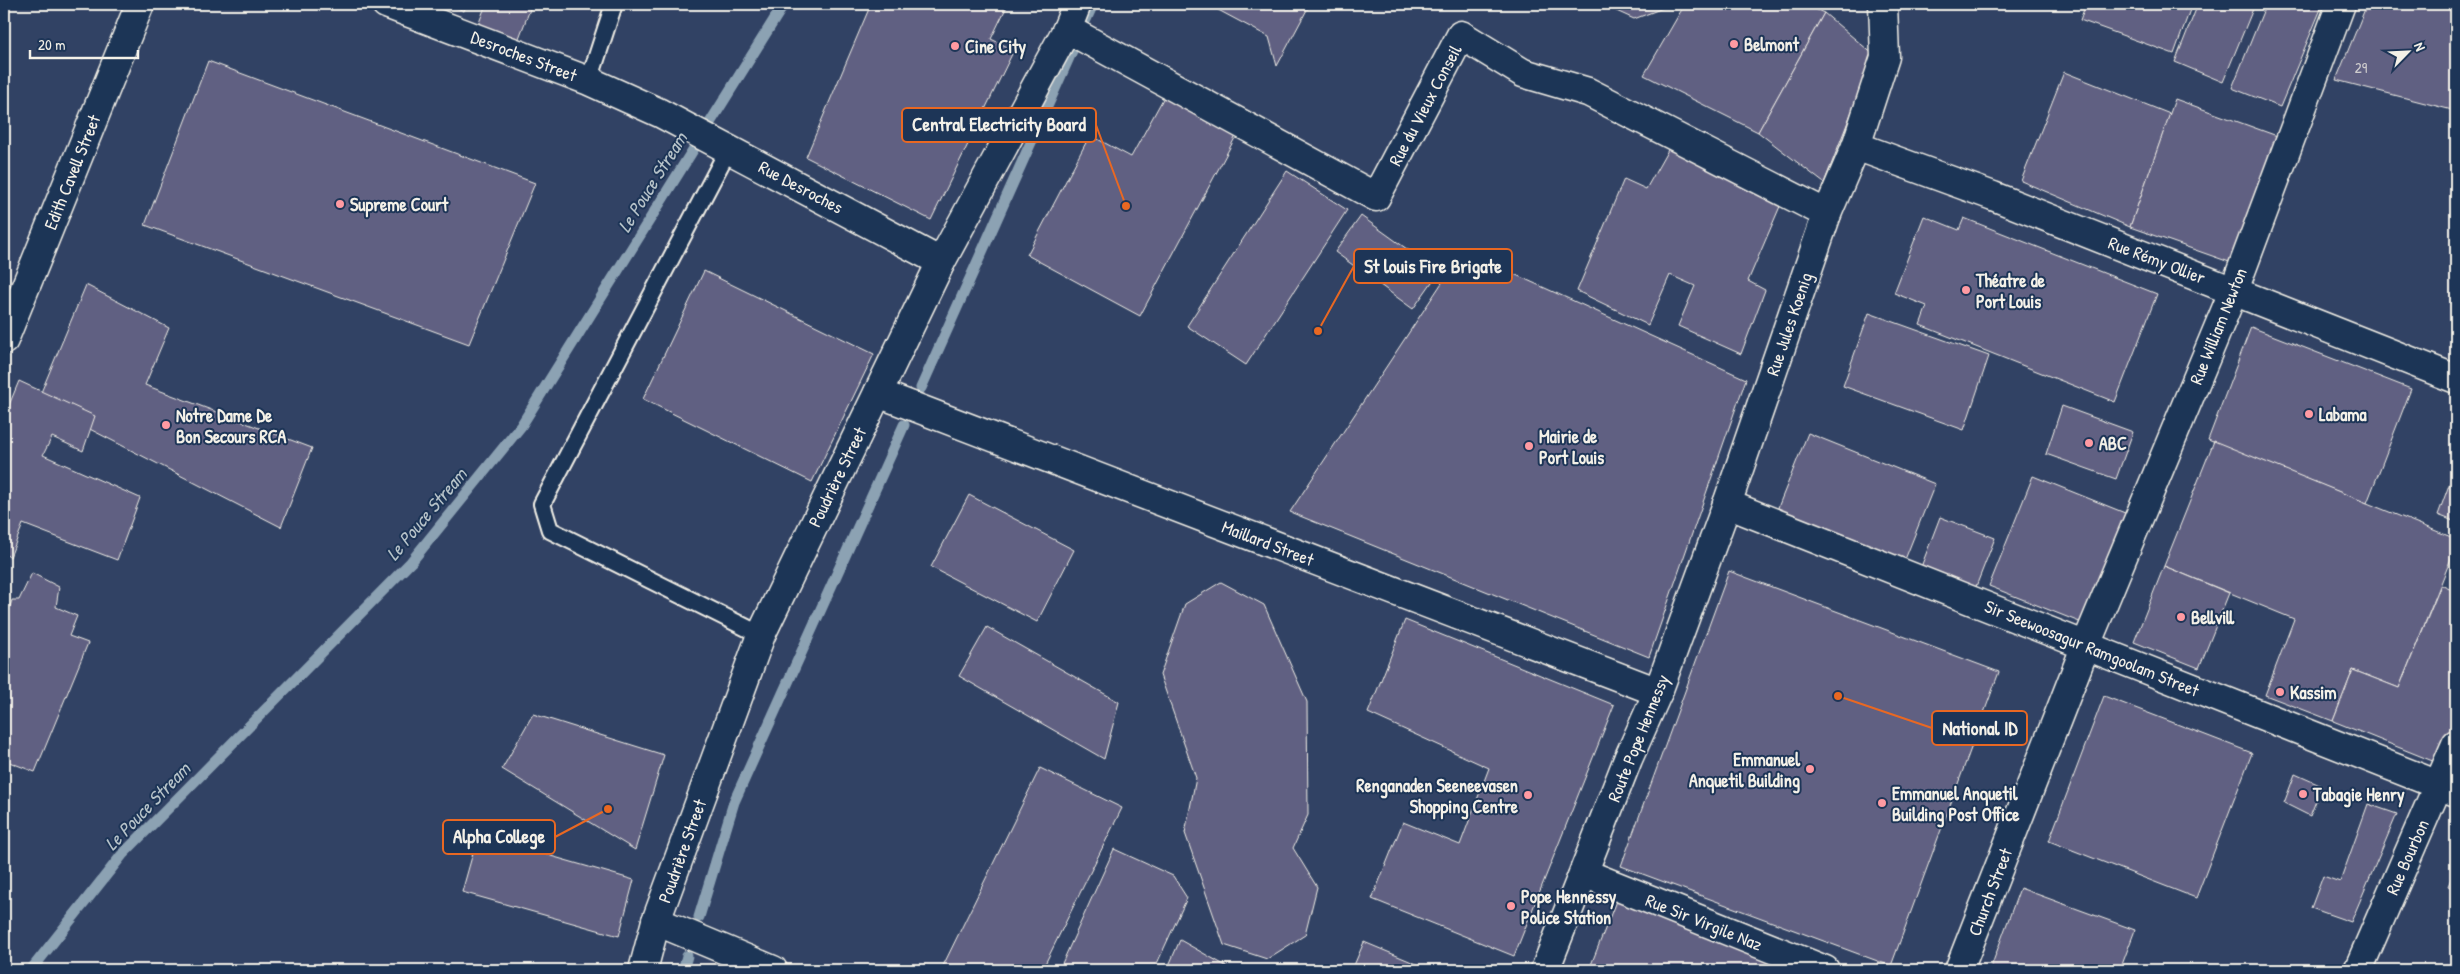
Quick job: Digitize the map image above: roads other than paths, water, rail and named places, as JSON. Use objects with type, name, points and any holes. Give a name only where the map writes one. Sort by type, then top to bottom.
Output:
[{"type":"street","name":"Edith Cavell Street","points":[[4,340],[140,4]]},
{"type":"street","name":"Desroches Street","points":[[386,4],[589,81],[660,113]]},
{"type":"street","name":"Poudrière Street","points":[[643,970],[656,921],[761,635],[941,262],[1068,30],[1077,4]]},
{"type":"street","name":"Rue Jules Koenig","points":[[1727,504],[1827,214],[1856,146],[1885,57],[1882,4]]},
{"type":"street","name":"Rue William Newton","points":[[2086,645],[2234,290],[2341,4]]},
{"type":"street","name":"Rue du Vieux Conseil","points":[[1068,30],[1376,197],[1461,35],[1523,73],[1588,92],[1827,214]]},
{"type":"street","name":"Rue Desroches","points":[[660,113],[941,262]]},
{"type":"street","name":"Rue Rémy Ollier","points":[[1856,146],[1994,196],[2456,379]]},
{"type":"street","name":"Maillard Street","points":[[878,393],[1658,692]]},
{"type":"street","name":"Sir Seewoosagur Ramgoolam Street","points":[[1727,504],[2447,789]]},
{"type":"street","name":"Route Pope Hennessy","points":[[1545,970],[1628,759],[1658,692],[1727,504]]},
{"type":"street","name":"Church Street","points":[[1960,970],[2086,645]]},
{"type":"street","name":"Rue Bourbon","points":[[2358,970],[2447,789],[2456,744]]},
{"type":"street","name":"Rue Sir Virgile Naz","points":[[1584,873],[1825,970]]},
{"type":"street","points":[[656,921],[773,970]]},
{"type":"lane","points":[[589,81],[614,4]]},
{"type":"lane","points":[[729,148],[542,504],[550,530],[761,635]]},
{"type":"waterway","name":"Le Pouce Stream","points":[[31,970],[122,855],[411,562],[521,426],[784,4]]},
{"type":"waterway","points":[[921,388],[1093,4]]},
{"type":"waterway","points":[[699,917],[734,802],[904,425]]},
{"type":"waterway","points":[[683,970],[687,956]]},
{"type":"place","name":"Belmont","points":[[1734,44]]},
{"type":"place","name":"Cine City","points":[[955,46]]},
{"type":"place","name":"Supreme Court","points":[[340,204]]},
{"type":"place","name":"Central Electricity Board","points":[[1126,206]]},
{"type":"place","name":"Théatre de Port Louis","points":[[1966,290]]},
{"type":"place","name":"St louis Fire Brigate","points":[[1318,331]]},
{"type":"place","name":"Labama","points":[[2309,414]]},
{"type":"place","name":"Notre Dame De Bon Secours RCA","points":[[166,425]]},
{"type":"place","name":"ABC","points":[[2089,443]]},
{"type":"place","name":"Mairie de Port Louis","points":[[1529,446]]},
{"type":"place","name":"Bellvill","points":[[2181,617]]},
{"type":"place","name":"Kassim","points":[[2280,692]]},
{"type":"place","name":"National ID","points":[[1838,696]]},
{"type":"place","name":"Emmanuel Anquetil Building","points":[[1810,769]]},
{"type":"place","name":"Tabagie Henry","points":[[2303,794]]},
{"type":"place","name":"Renganaden Seeneevasen Shopping Centre","points":[[1528,795]]},
{"type":"place","name":"Emmanuel Anquetil Building Post Office","points":[[1882,803]]},
{"type":"place","name":"Alpha College","points":[[608,809]]},
{"type":"place","name":"Pope Hennessy Police Station","points":[[1511,906]]}]
